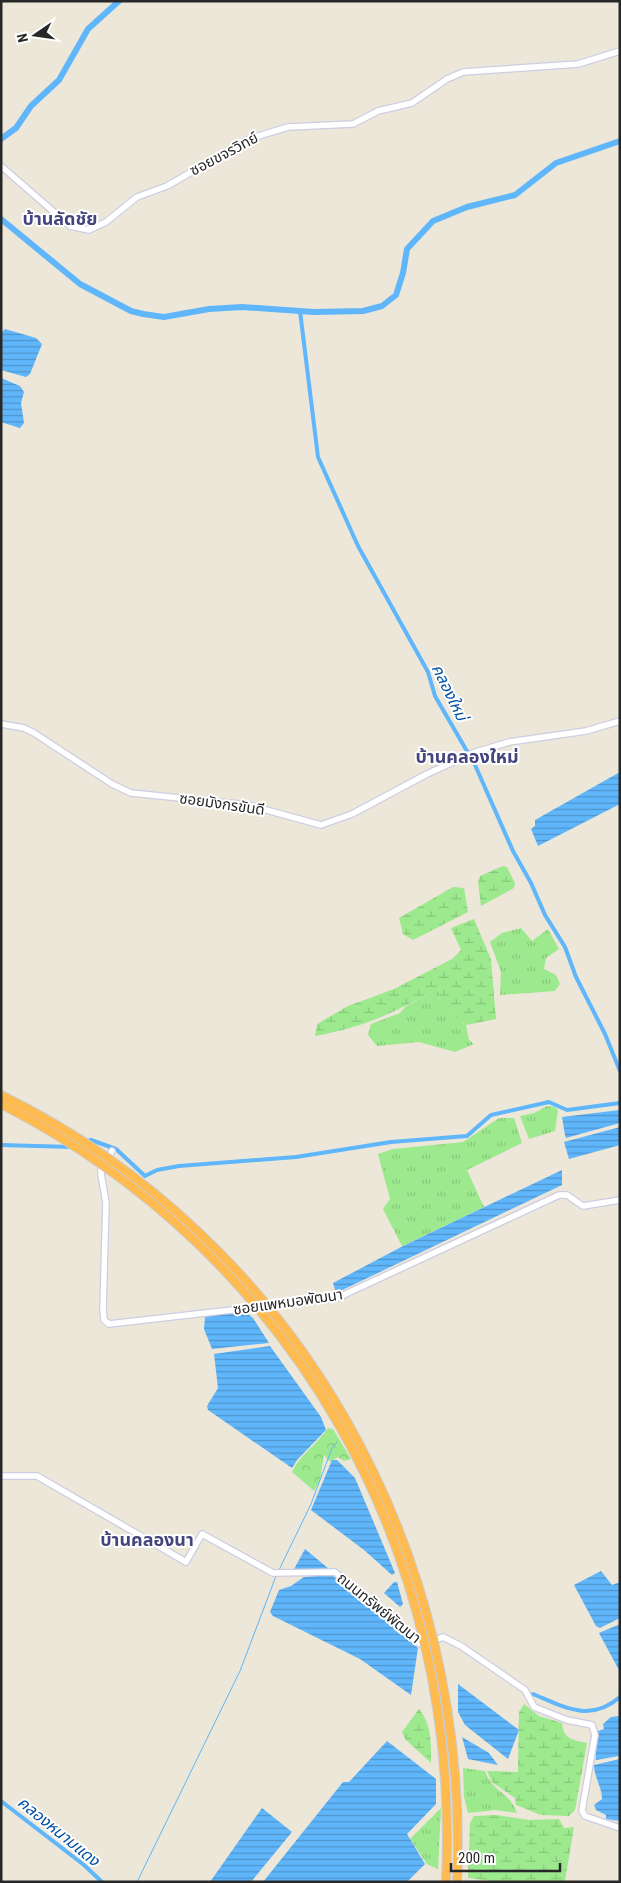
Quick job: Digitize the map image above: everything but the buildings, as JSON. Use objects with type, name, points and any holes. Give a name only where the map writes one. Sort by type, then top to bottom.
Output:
[{"type":"highway","points":[[1,1095],[89,1145],[144,1186],[200,1233],[248,1281],[293,1337],[318,1372],[350,1425],[396,1520],[415,1572],[434,1640],[448,1706],[456,1769],[458,1824],[457,1882]]},
{"type":"highway","points":[[1,1104],[86,1153],[138,1190],[192,1237],[220,1264],[285,1340],[328,1404],[357,1456],[388,1522],[424,1632],[434,1681],[446,1768],[448,1832],[446,1882]]},
{"type":"street","name":"ซอยขจรวิทย์","points":[[1,166],[60,219],[70,226],[89,230],[106,222],[137,197],[167,186],[260,134],[301,125],[353,124],[378,111],[418,100],[446,79],[463,72],[578,64],[620,51]]},
{"type":"street","name":"ซอยมังกรขันดี","points":[[1,724],[22,727],[34,733],[112,784],[131,793],[248,805],[317,825],[338,820],[352,814],[470,755],[509,742],[586,731],[620,721]]},
{"type":"street","name":"ซอยแพหมอพัฒนา","points":[[112,1151],[101,1169],[106,1203],[103,1309],[104,1320],[109,1324],[337,1298],[555,1196],[568,1195],[583,1206],[620,1200]]},
{"type":"street","name":"ถนนทรัพย์พัฒนา","points":[[1,1476],[33,1475],[186,1562],[202,1534],[273,1573],[283,1575],[335,1572],[419,1643],[423,1645],[443,1637],[461,1646],[525,1690],[534,1707],[567,1720],[592,1725],[595,1735],[582,1811],[585,1816],[620,1828]]},
{"type":"green space","points":[[503,866],[507,867],[515,883],[514,888],[481,906],[478,882],[480,876]]},
{"type":"green space","points":[[453,887],[464,888],[468,912],[413,940],[403,934],[399,918]]},
{"type":"green space","points":[[474,919],[491,959],[496,1019],[466,1025],[439,1004],[440,987],[380,1018],[315,1036],[317,1024],[348,1006],[394,989],[452,959],[461,950],[451,928]]},
{"type":"green space","points":[[521,928],[532,941],[548,929],[559,949],[546,958],[544,969],[556,975],[560,984],[555,991],[500,995],[501,972],[490,942],[502,933]]},
{"type":"green space","points":[[440,987],[439,1004],[466,1025],[469,1040],[474,1044],[455,1052],[419,1042],[377,1046],[368,1035],[371,1024],[400,1013],[405,1007]]},
{"type":"green space","points":[[547,1106],[555,1107],[558,1110],[555,1131],[529,1139],[520,1116],[534,1113]]},
{"type":"green space","points":[[499,1118],[514,1118],[522,1143],[467,1170],[484,1207],[402,1246],[383,1209],[390,1199],[378,1154],[393,1149],[463,1142]]},
{"type":"green space","points":[[328,1428],[333,1429],[351,1459],[344,1461],[338,1457],[330,1462],[324,1455],[320,1480],[314,1491],[292,1472]]},
{"type":"green space","points":[[524,1704],[539,1716],[562,1723],[564,1732],[570,1738],[587,1743],[575,1810],[569,1816],[541,1815],[516,1805],[515,1798],[492,1782],[487,1771],[518,1772],[519,1712]]},
{"type":"green space","points":[[419,1709],[429,1728],[431,1763],[405,1739],[402,1732]]},
{"type":"green space","points":[[463,1768],[485,1771],[492,1784],[510,1800],[517,1813],[495,1810],[468,1813],[464,1797]]},
{"type":"green space","points":[[441,1808],[438,1869],[427,1864],[410,1839]]},
{"type":"green space","points":[[496,1815],[529,1820],[559,1819],[564,1828],[574,1827],[565,1881],[499,1882],[468,1878],[470,1823],[474,1816]]},
{"type":"water","points":[[5,329],[36,338],[42,344],[30,374],[26,377],[1,370],[1,333]]},
{"type":"water","points":[[1,378],[20,386],[24,392],[21,403],[24,423],[20,428],[1,422]]},
{"type":"water","points":[[620,772],[620,804],[538,846],[531,829],[535,826],[535,820]]},
{"type":"water","points":[[620,1110],[620,1123],[566,1138],[562,1117]]},
{"type":"water","points":[[620,1127],[620,1145],[569,1159],[564,1142]]},
{"type":"water","points":[[562,1170],[562,1185],[336,1293],[333,1283],[405,1245]]},
{"type":"water","points":[[244,1311],[253,1318],[269,1343],[212,1349],[204,1329],[205,1317]]},
{"type":"water","points":[[270,1346],[321,1417],[326,1430],[297,1460],[292,1468],[208,1410],[207,1406],[218,1388],[214,1354]]},
{"type":"water","points":[[332,1460],[337,1460],[355,1478],[395,1573],[392,1575],[364,1550],[311,1510]]},
{"type":"water","points":[[305,1549],[329,1569],[293,1571]]},
{"type":"water","points":[[601,1571],[612,1585],[620,1582],[620,1618],[600,1628],[596,1626],[574,1585]]},
{"type":"water","points":[[332,1575],[418,1648],[411,1695],[360,1659],[273,1616],[270,1612],[279,1590],[291,1586],[304,1577]]},
{"type":"water","points":[[394,1582],[397,1582],[403,1604],[400,1607],[384,1593]]},
{"type":"water","points":[[620,1624],[620,1672],[599,1633]]},
{"type":"water","points":[[458,1684],[519,1730],[508,1759],[465,1725],[458,1712]]},
{"type":"water","points":[[620,1716],[619,1756],[596,1760],[595,1744],[598,1731],[604,1729],[603,1724],[611,1717]]},
{"type":"water","points":[[462,1737],[489,1753],[498,1765],[468,1759]]},
{"type":"water","points":[[387,1741],[436,1779],[436,1804],[407,1834],[425,1864],[407,1882],[263,1882],[343,1782],[349,1782]]},
{"type":"water","points":[[620,1759],[620,1821],[606,1819],[606,1815],[596,1810],[594,1805],[602,1799],[594,1765]]},
{"type":"water","points":[[262,1808],[292,1832],[251,1882],[210,1882]]},
{"type":"waterway","points":[[1,139],[16,128],[31,106],[59,80],[88,29],[119,1]]},
{"type":"waterway","points":[[1,219],[80,284],[131,311],[164,317],[209,309],[242,307],[314,312],[363,311],[382,306],[396,295],[403,273],[407,249],[433,221],[467,207],[515,195],[556,163],[620,141]]},
{"type":"waterway","name":"คลองใหม่","points":[[300,311],[318,457],[358,546],[428,672],[435,696],[475,765],[513,851],[531,883],[545,915],[565,947],[576,977],[605,1034],[620,1071]]},
{"type":"waterway","points":[[1,1145],[72,1147],[91,1140],[116,1149],[145,1176],[157,1170],[179,1166],[296,1157],[391,1142],[467,1136],[491,1115],[549,1102],[567,1110],[620,1103]]},
{"type":"waterway","points":[[279,1570],[311,1504],[332,1448],[337,1442]]},
{"type":"waterway","points":[[137,1882],[240,1671],[276,1576]]},
{"type":"waterway","points":[[533,1694],[566,1708],[587,1711],[609,1705],[620,1697]]},
{"type":"waterway","name":"คลองหนามแดง","points":[[1,1801],[84,1865],[102,1882]]},
{"type":"district","name":"บ้านลัดชัย","points":[[60,219]]},
{"type":"district","name":"บ้านคลองใหม่","points":[[467,757]]},
{"type":"district","name":"บ้านคลองนา","points":[[147,1540]]}]
